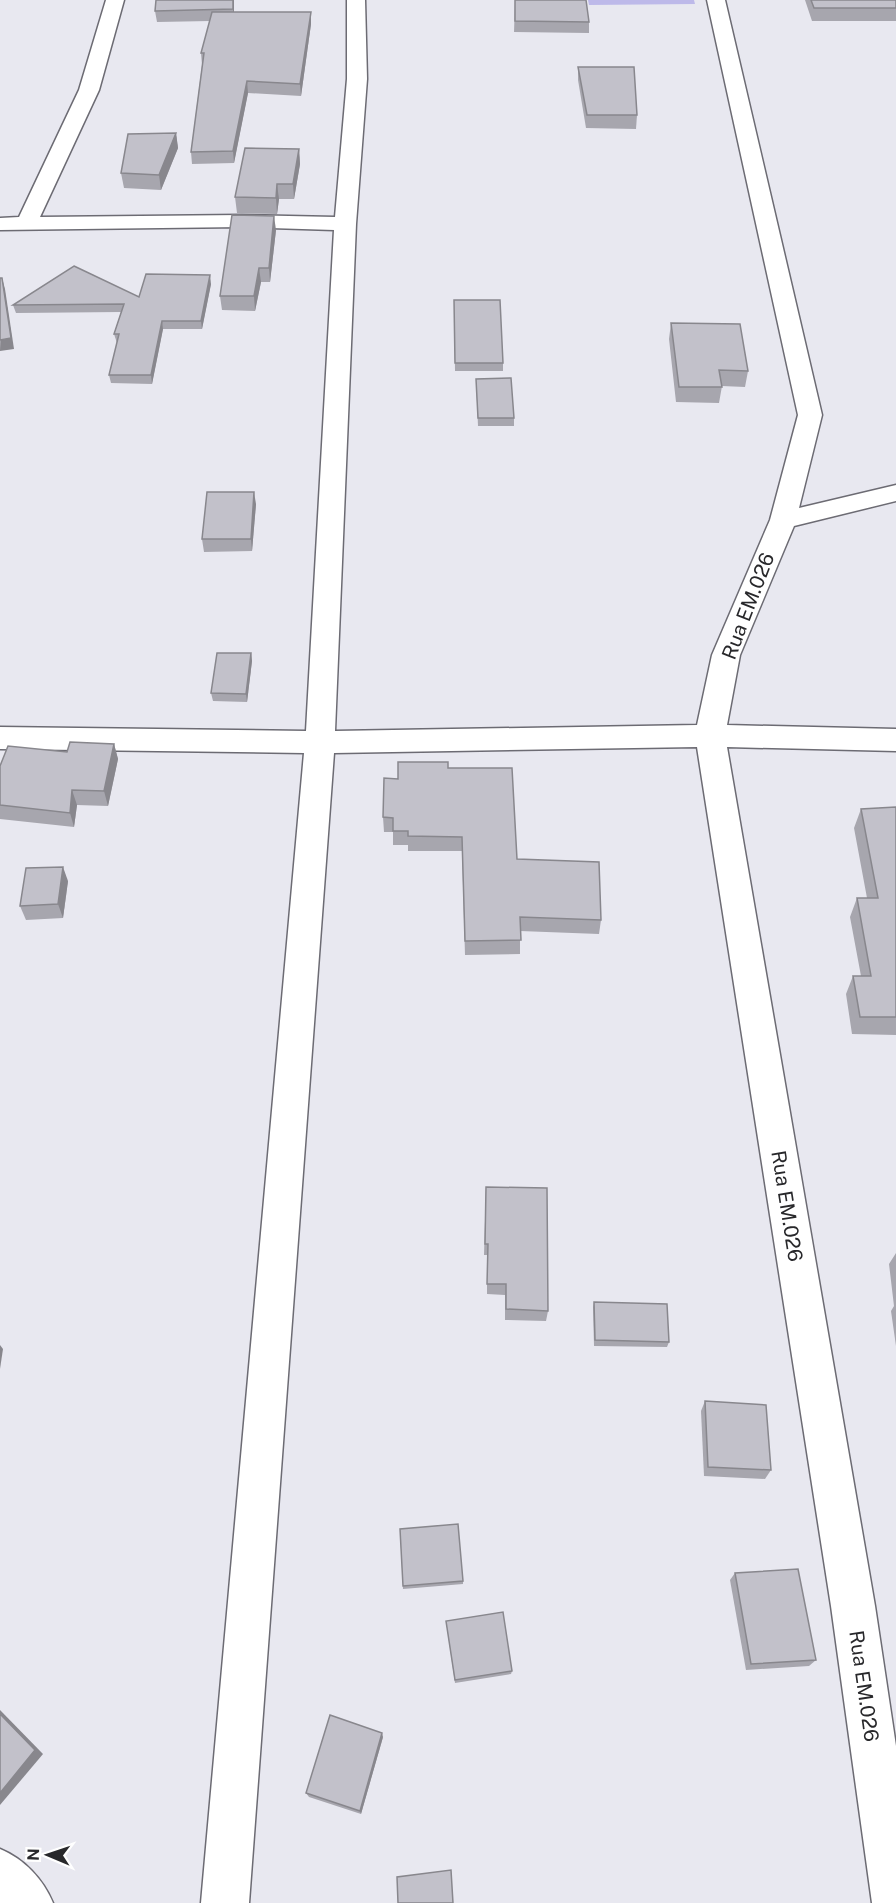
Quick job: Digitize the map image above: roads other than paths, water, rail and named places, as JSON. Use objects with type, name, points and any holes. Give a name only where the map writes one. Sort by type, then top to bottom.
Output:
[{"type":"street","points":[[27,223],[89,90],[115,0]]},
{"type":"street","points":[[225,1903],[320,742],[345,224],[357,80],[356,0]]},
{"type":"street","name":"Rua EM.026","points":[[716,0],[810,415],[783,520],[726,655],[710,736],[853,1606],[896,1903]]},
{"type":"street","points":[[0,224],[242,221],[345,224]]},
{"type":"street","points":[[783,520],[896,493]]},
{"type":"street","points":[[0,738],[320,742],[710,736],[896,740]]},
{"type":"street","points":[[0,1873],[29,1903]]}]
